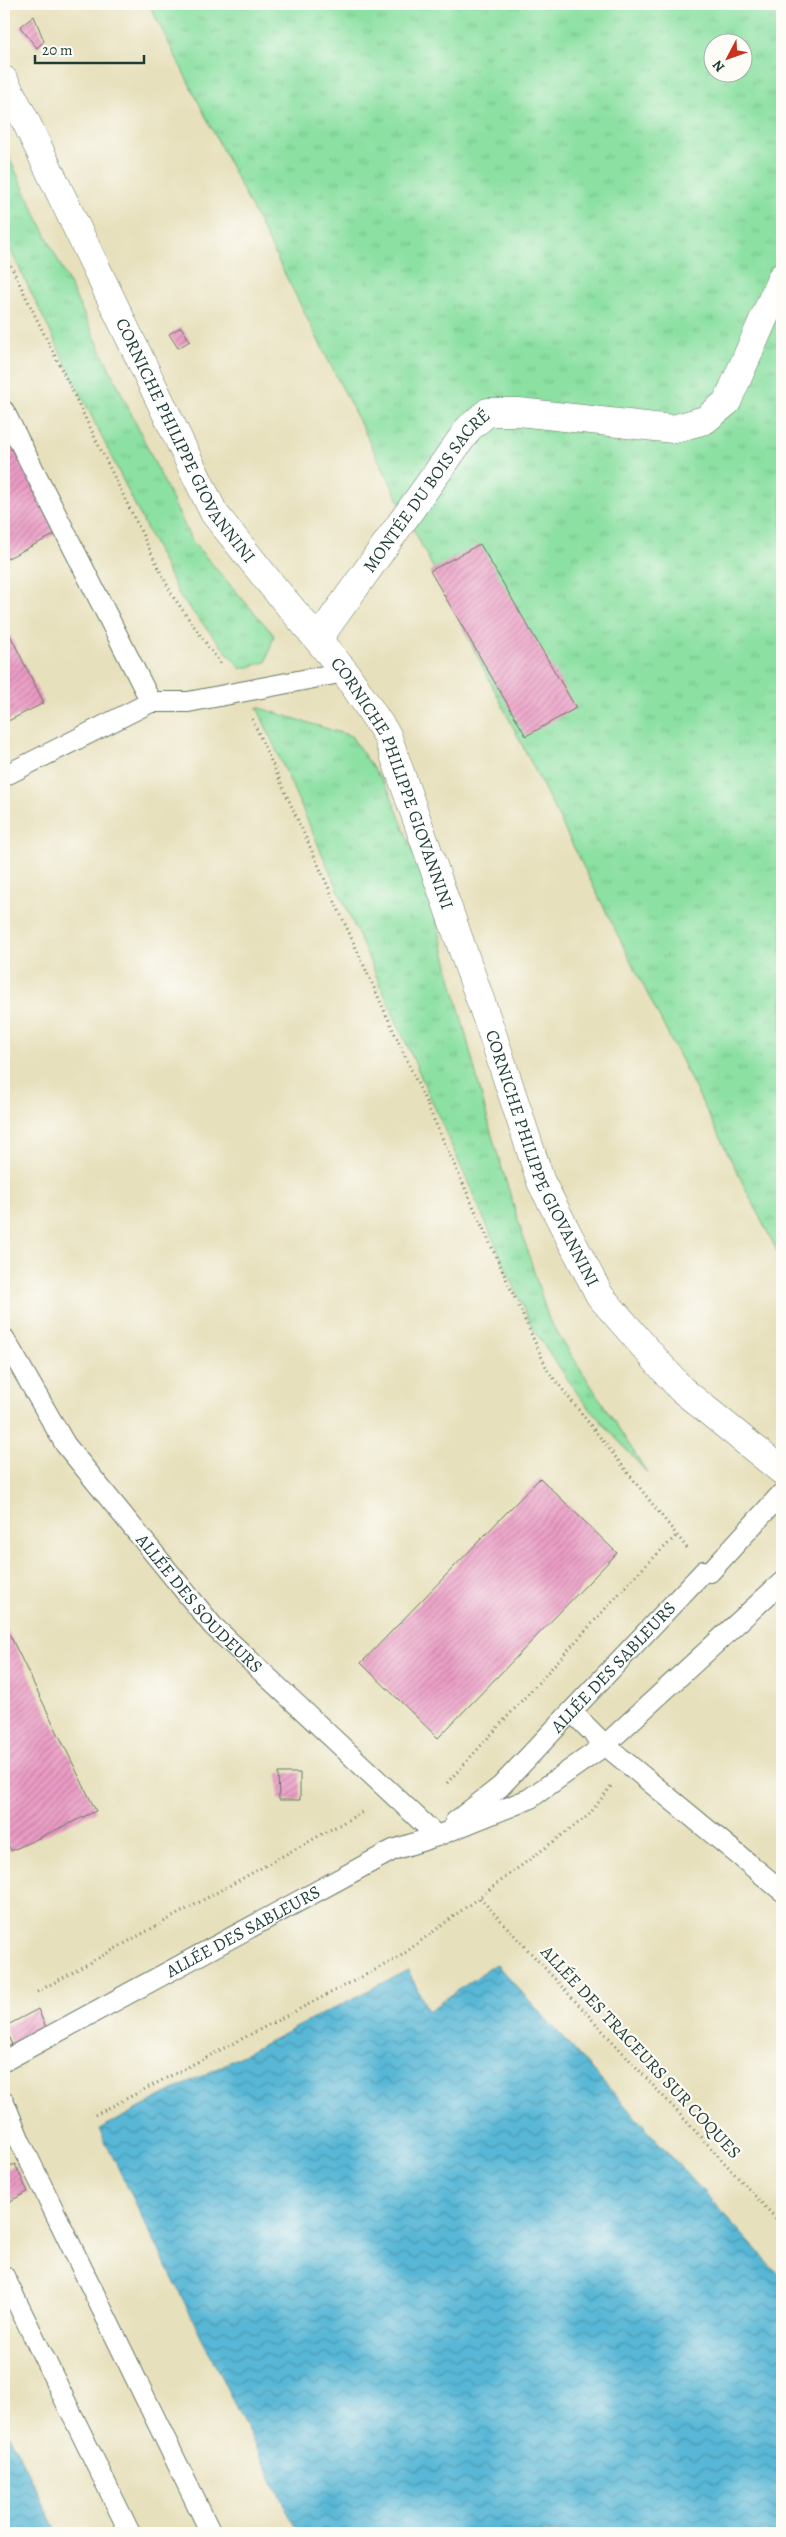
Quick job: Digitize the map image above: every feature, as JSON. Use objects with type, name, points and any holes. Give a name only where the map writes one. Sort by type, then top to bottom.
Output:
[{"type":"main road","name":"CORNICHE PHILIPPE GIOVANNINI","points":[[4,80],[30,129],[214,513],[345,672],[387,735],[541,1182],[600,1296],[681,1389],[782,1471]]},
{"type":"main road","name":"MONTÉE DU BOIS SACRÉ","points":[[318,639],[469,428],[488,412],[519,412],[674,429],[706,420],[727,402],[782,277]]},
{"type":"lane","points":[[4,411],[151,702]]},
{"type":"lane","points":[[4,776],[151,702],[188,702],[345,672]]},
{"type":"lane","name":"ALLÉE DES SOUDEURS","points":[[4,1338],[65,1444],[213,1626],[437,1836]]},
{"type":"lane","name":"ALLÉE DES SABLEURS","points":[[437,1836],[500,1787],[704,1571],[710,1572],[782,1493]]},
{"type":"lane","name":"ALLÉE DES SABLEURS","points":[[4,2061],[53,2032],[393,1850],[437,1836],[529,1799],[605,1745],[782,1582]]},
{"type":"lane","points":[[572,1712],[605,1745],[782,1891]]},
{"type":"lane","points":[[4,2102],[20,2140],[211,2533]]},
{"type":"lane","points":[[4,2276],[130,2533]]},
{"type":"path","points":[[4,252],[172,595],[240,692],[548,1371],[676,1536],[710,1572]]},
{"type":"path","points":[[447,1783],[636,1574],[676,1536]]},
{"type":"path","points":[[95,2115],[398,1958],[589,1815],[628,1763]]},
{"type":"path","points":[[36,1992],[364,1811]]},
{"type":"path","name":"ALLÉE DES TRACEURS SUR COQUES","points":[[480,1898],[782,2225]]},
{"type":"green space","points":[[149,4],[782,4],[782,1261]]},
{"type":"green space","points":[[4,147],[192,541],[274,635],[266,662],[241,669],[180,597],[4,237]]},
{"type":"green space","points":[[257,707],[351,736],[389,791],[429,892],[492,1136],[549,1320],[648,1474],[582,1400],[533,1329]]},
{"type":"water","points":[[496,1964],[782,2278],[782,2533],[298,2533],[99,2129],[408,1970],[428,2011]]},
{"type":"water","points":[[4,2424],[57,2533],[4,2533]]},
{"type":"building","points":[[34,16],[44,41],[37,48],[20,27]]},
{"type":"building","points":[[181,327],[190,341],[178,348],[169,334]]},
{"type":"building","points":[[4,425],[58,533],[4,560]]},
{"type":"building","points":[[480,544],[576,708],[526,736],[430,571]]},
{"type":"building","points":[[4,623],[44,703],[4,723]]},
{"type":"building","points":[[540,1478],[617,1553],[438,1738],[361,1663]]},
{"type":"building","points":[[4,1623],[96,1811],[11,1851],[4,1835]]},
{"type":"building","points":[[278,1773],[300,1773],[300,1800],[279,1800]]},
{"type":"building","points":[[38,2009],[47,2030],[14,2049],[4,2027]]},
{"type":"building","points":[[15,2164],[28,2192],[4,2204],[4,2170]]}]
